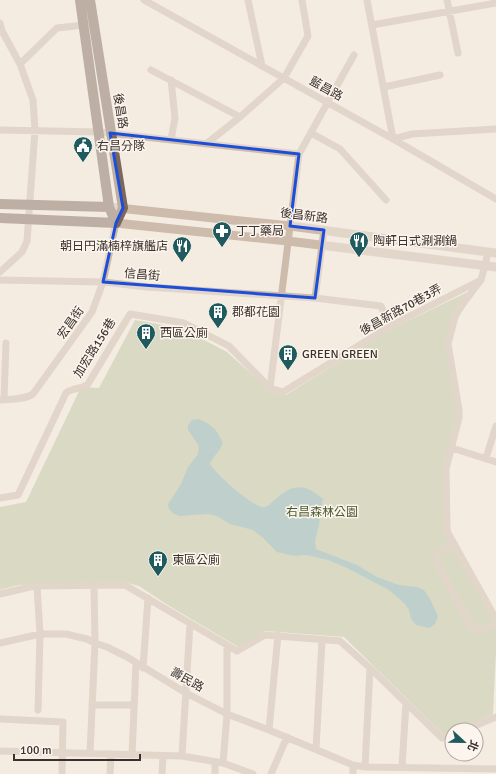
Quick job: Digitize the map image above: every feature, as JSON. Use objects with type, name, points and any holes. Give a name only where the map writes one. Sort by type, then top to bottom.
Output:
[{"type":"main road","name":"後昌路","points":[[80,0],[109,207],[116,223]]},
{"type":"main road","name":"後昌路","points":[[90,0],[123,208]]},
{"type":"main road","points":[[0,204],[109,207]]},
{"type":"main road","points":[[0,218],[116,223],[123,208]]},
{"type":"street","name":"藍昌路","points":[[144,0],[393,139],[496,199]]},
{"type":"street","points":[[248,0],[262,66]]},
{"type":"street","points":[[206,144],[284,78],[308,36],[302,0]]},
{"type":"street","points":[[367,0],[393,139],[412,134],[496,129]]},
{"type":"street","points":[[447,0],[458,53]]},
{"type":"street","points":[[372,25],[496,3]]},
{"type":"street","points":[[0,23],[2,31],[20,64],[34,100],[35,130],[30,219],[27,241],[25,247],[15,259],[0,272]]},
{"type":"street","points":[[20,64],[57,28],[83,25]]},
{"type":"street","points":[[270,388],[299,154],[354,55]]},
{"type":"street","points":[[150,70],[240,116]]},
{"type":"street","points":[[384,87],[440,75]]},
{"type":"street","points":[[171,80],[175,118],[171,140]]},
{"type":"street","points":[[0,130],[99,132],[299,154]]},
{"type":"street","points":[[311,133],[340,149],[386,200]]},
{"type":"street","name":"後昌新路","points":[[109,207],[290,226],[492,252]]},
{"type":"street","points":[[116,223],[323,245],[496,267]]},
{"type":"street","name":"宏昌街","points":[[2,399],[28,398],[33,394],[92,312],[103,282],[116,223]]},
{"type":"street","points":[[315,298],[324,230]]},
{"type":"street","points":[[492,252],[481,280],[456,313],[448,344],[460,410],[446,469],[447,529],[496,619]]},
{"type":"street","name":"信昌街","points":[[0,280],[103,282],[147,287],[281,297],[315,298],[381,306],[390,327]]},
{"type":"street","name":"後昌新路70巷3弄","points":[[270,388],[283,392],[390,327],[481,280]]},
{"type":"street","name":"加宏路156巷","points":[[0,498],[18,494],[66,393],[70,389],[85,387],[88,384],[130,314],[184,323],[230,346],[270,388]]},
{"type":"street","points":[[2,399],[6,343]]},
{"type":"street","points":[[486,458],[496,426]]},
{"type":"street","points":[[452,448],[496,462]]},
{"type":"street","points":[[454,543],[438,554],[436,559],[440,570],[472,628],[479,630],[496,624]]},
{"type":"street","points":[[0,594],[37,586],[125,585],[237,651],[265,635],[340,641],[442,738],[444,737]]},
{"type":"street","points":[[37,586],[40,634],[38,710]]},
{"type":"street","points":[[90,753],[95,643],[94,586]]},
{"type":"street","points":[[143,668],[148,598]]},
{"type":"street","points":[[182,756],[190,623]]},
{"type":"street","name":"壽民路","points":[[0,643],[40,634],[66,634],[87,639],[107,647],[186,693],[227,714],[270,730],[353,765],[392,770],[402,767],[469,771],[496,769]]},
{"type":"street","points":[[270,730],[278,635]]},
{"type":"street","points":[[316,749],[322,640]]},
{"type":"street","points":[[223,763],[227,714],[227,646]]},
{"type":"street","points":[[132,755],[136,663]]},
{"type":"street","points":[[364,767],[370,668]]},
{"type":"street","points":[[402,767],[406,703]]},
{"type":"street","points":[[92,705],[134,705]]},
{"type":"street","points":[[484,722],[496,717]]},
{"type":"street","points":[[0,719],[63,722],[62,774]]},
{"type":"street","points":[[271,774],[287,737]]},
{"type":"street","points":[[0,752],[182,756],[223,763],[253,774]]},
{"type":"street","points":[[110,774],[111,754]]},
{"type":"street","points":[[162,774],[163,756]]},
{"type":"street","points":[[215,762],[215,774]]},
{"type":"street","points":[[353,765],[353,774]]},
{"type":"highlighted area","points":[[110,133],[299,154],[290,226],[324,230],[315,298],[103,282],[116,223],[123,208]]},
{"type":"green space","name":"右昌森林公園","points":[[476,288],[456,322],[450,348],[460,418],[443,482],[448,534],[496,617],[493,714],[476,722],[444,722],[444,735],[344,637],[265,631],[240,648],[166,604],[139,586],[124,582],[19,585],[0,590],[0,507],[26,502],[81,387],[99,388],[135,320],[181,328],[227,352],[269,390],[278,394],[286,395],[393,328]]},
{"type":"water","points":[[198,419],[212,426],[219,435],[222,445],[210,464],[235,490],[253,503],[265,507],[270,505],[283,493],[294,488],[306,488],[317,494],[323,499],[315,541],[316,549],[357,565],[377,577],[399,585],[417,587],[424,590],[438,616],[435,624],[429,628],[416,625],[411,619],[409,610],[405,604],[389,590],[347,568],[328,560],[306,555],[294,556],[277,552],[253,530],[230,524],[217,516],[208,514],[180,516],[174,514],[169,509],[168,504],[180,486],[188,467],[198,454],[199,446],[188,430],[188,425],[192,420]]},
{"type":"place","name":"右昌分隊","points":[[83,163]]},
{"type":"place","name":"丁丁藥局","points":[[222,248]]},
{"type":"place","name":"陶軒日式涮涮鍋","points":[[359,258]]},
{"type":"place","name":"朝日円滿楠梓旗艦店","points":[[182,263]]},
{"type":"place","name":"郡都花園","points":[[218,329]]},
{"type":"place","name":"西區公廁","points":[[146,350]]},
{"type":"place","name":"GREEN GREEN","points":[[288,371]]},
{"type":"place","name":"東區公廁","points":[[158,577]]}]
